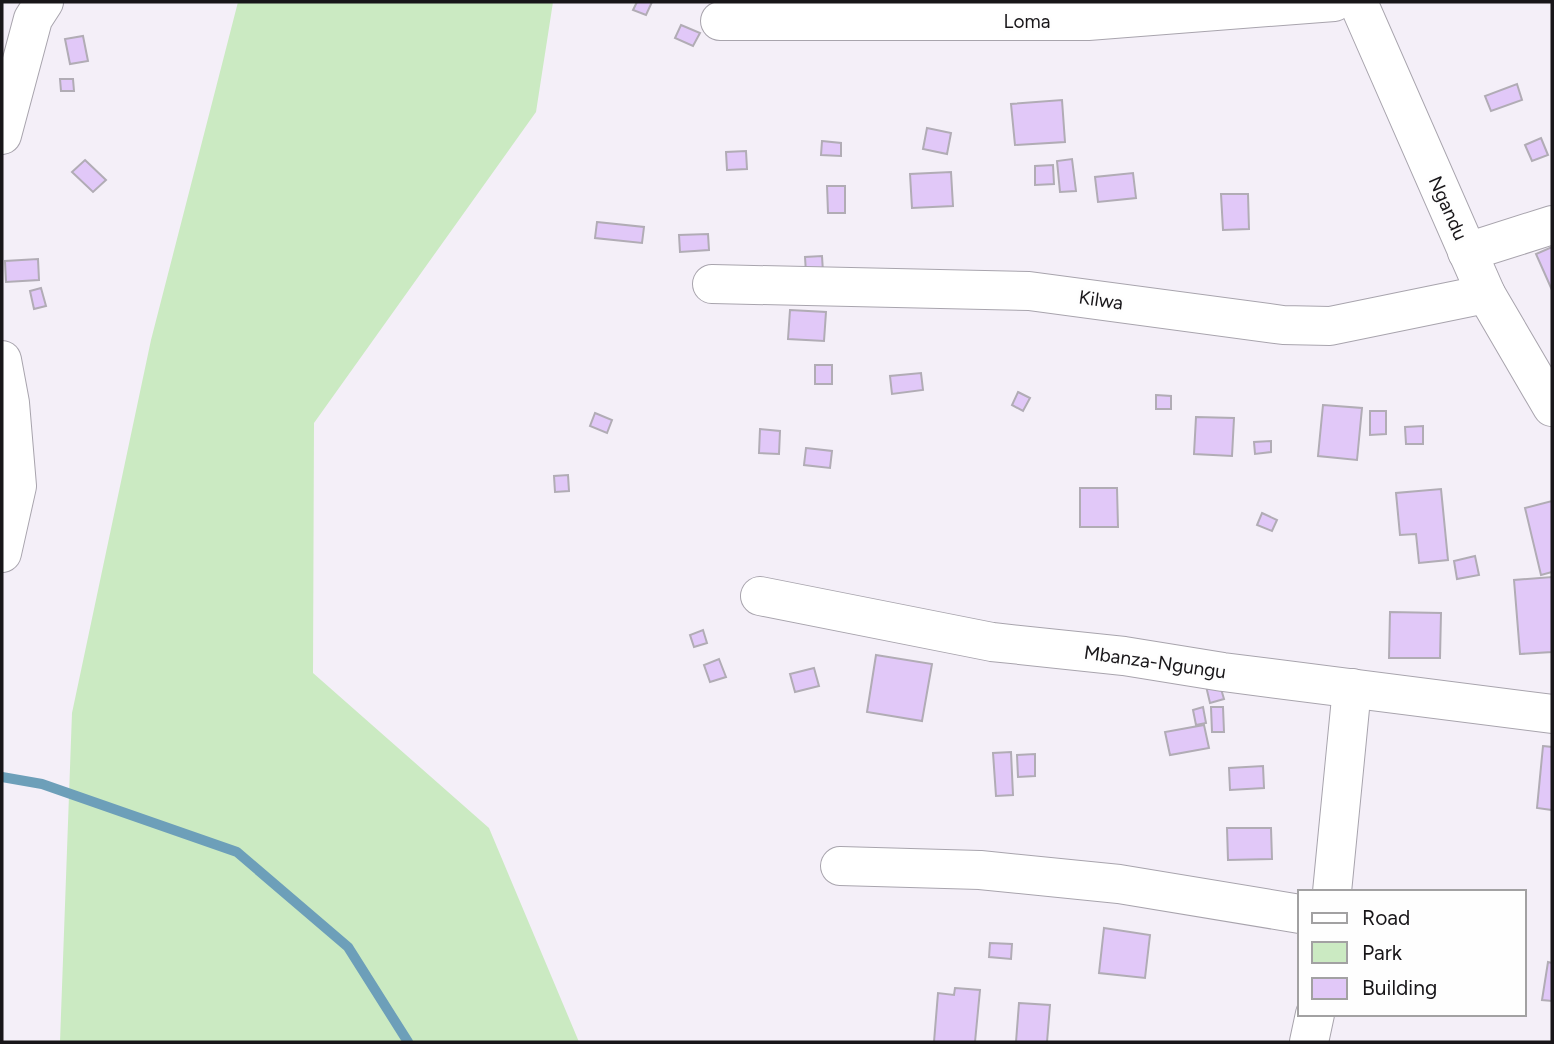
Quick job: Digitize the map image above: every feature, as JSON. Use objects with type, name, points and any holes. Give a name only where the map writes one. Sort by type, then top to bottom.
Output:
[{"type":"street","points":[[2,135],[33,19],[44,2]]},
{"type":"street","name":"Loma","points":[[719,21],[1088,21],[1334,2]]},
{"type":"street","name":"Ngandu","points":[[1358,2],[1486,294],[1552,407]]},
{"type":"street","points":[[1467,252],[1552,225]]},
{"type":"street","name":"Kilwa","points":[[712,284],[1029,291],[1283,325],[1329,326],[1486,294]]},
{"type":"street","points":[[2,360],[10,403],[17,486],[2,553]]},
{"type":"street","name":"Mbanza-Ngungu","points":[[760,596],[992,642],[1124,656],[1223,672],[1552,714]]},
{"type":"street","points":[[1332,890],[1352,688]]},
{"type":"street","points":[[840,866],[980,870],[1119,884],[1298,914]]},
{"type":"street","points":[[1309,1042],[1315,1016]]},
{"type":"green space","points":[[238,2],[553,2],[536,112],[314,423],[313,673],[489,828],[579,1042],[60,1042],[72,713],[151,340]]},
{"type":"building","points":[[637,2],[652,2],[646,15],[633,10]]},
{"type":"building","points":[[681,25],[700,33],[693,46],[675,38]]},
{"type":"building","points":[[83,36],[88,61],[70,64],[65,39]]},
{"type":"building","points":[[60,79],[73,79],[74,91],[61,91]]},
{"type":"building","points":[[1517,84],[1522,100],[1491,111],[1485,96]]},
{"type":"building","points":[[1062,100],[1065,142],[1015,145],[1011,104]]},
{"type":"building","points":[[927,128],[951,133],[947,154],[923,149]]},
{"type":"building","points":[[1541,138],[1548,155],[1532,161],[1525,145]]},
{"type":"building","points":[[822,141],[841,143],[841,156],[821,155]]},
{"type":"building","points":[[746,151],[747,169],[727,170],[726,152]]},
{"type":"building","points":[[1072,159],[1076,191],[1060,192],[1057,161]]},
{"type":"building","points":[[85,160],[106,180],[93,192],[72,172]]},
{"type":"building","points":[[1053,165],[1054,184],[1035,185],[1035,166]]},
{"type":"building","points":[[951,172],[953,206],[912,208],[910,174]]},
{"type":"building","points":[[1133,173],[1136,198],[1098,202],[1095,177]]},
{"type":"building","points":[[827,186],[845,186],[845,213],[828,213]]},
{"type":"building","points":[[1221,194],[1248,194],[1249,229],[1223,230]]},
{"type":"building","points":[[597,222],[644,227],[642,243],[595,238]]},
{"type":"building","points":[[708,234],[709,250],[680,252],[679,235]]},
{"type":"building","points":[[1552,247],[1552,290],[1536,254]]},
{"type":"building","points":[[822,256],[823,272],[806,273],[805,257]]},
{"type":"building","points":[[38,259],[39,280],[6,282],[5,261]]},
{"type":"building","points":[[41,288],[46,306],[34,309],[30,291]]},
{"type":"building","points":[[790,310],[826,312],[824,341],[788,339]]},
{"type":"building","points":[[815,365],[832,365],[832,384],[815,384]]},
{"type":"building","points":[[921,373],[923,390],[892,394],[890,376]]},
{"type":"building","points":[[1018,392],[1030,398],[1023,411],[1012,405]]},
{"type":"building","points":[[1156,395],[1171,396],[1171,409],[1156,409]]},
{"type":"building","points":[[1323,405],[1362,408],[1357,460],[1318,456]]},
{"type":"building","points":[[1370,411],[1386,411],[1386,434],[1370,435]]},
{"type":"building","points":[[595,413],[612,420],[607,433],[590,426]]},
{"type":"building","points":[[1196,417],[1234,418],[1232,456],[1194,454]]},
{"type":"building","points":[[1423,426],[1423,444],[1406,444],[1405,427]]},
{"type":"building","points":[[760,429],[780,431],[779,454],[759,453]]},
{"type":"building","points":[[1271,441],[1271,452],[1255,454],[1254,442]]},
{"type":"building","points":[[806,448],[832,451],[830,468],[804,465]]},
{"type":"building","points":[[568,475],[569,491],[555,492],[554,476]]},
{"type":"building","points":[[1080,488],[1117,488],[1118,527],[1080,527]]},
{"type":"building","points":[[1441,489],[1448,560],[1419,563],[1416,534],[1400,535],[1396,493]]},
{"type":"building","points":[[1552,501],[1552,572],[1541,575],[1525,508]]},
{"type":"building","points":[[1262,513],[1277,520],[1272,531],[1257,525]]},
{"type":"building","points":[[1475,556],[1479,575],[1457,579],[1454,561]]},
{"type":"building","points":[[1552,577],[1552,652],[1520,654],[1514,580]]},
{"type":"building","points":[[1390,612],[1441,613],[1440,658],[1389,658]]},
{"type":"building","points":[[703,630],[707,643],[694,647],[690,635]]},
{"type":"building","points":[[876,655],[932,664],[922,721],[867,712]]},
{"type":"building","points":[[719,659],[726,677],[710,682],[704,665]]},
{"type":"building","points":[[814,668],[819,686],[795,692],[790,674]]},
{"type":"building","points":[[1219,682],[1224,699],[1210,703],[1206,686]]},
{"type":"building","points":[[1203,707],[1206,723],[1196,725],[1193,710]]},
{"type":"building","points":[[1211,707],[1223,707],[1224,732],[1212,732]]},
{"type":"building","points":[[1204,725],[1209,748],[1170,755],[1165,732]]},
{"type":"building","points":[[1543,746],[1552,747],[1552,810],[1537,808]]},
{"type":"building","points":[[1011,752],[1013,795],[996,796],[993,753]]},
{"type":"building","points":[[1035,754],[1035,776],[1018,777],[1017,755]]},
{"type":"building","points":[[1263,766],[1264,788],[1230,790],[1229,768]]},
{"type":"building","points":[[1227,828],[1271,828],[1272,859],[1228,860]]},
{"type":"building","points":[[1104,928],[1150,935],[1145,978],[1099,973]]},
{"type":"building","points":[[990,943],[1012,944],[1011,959],[989,957]]},
{"type":"building","points":[[1548,962],[1552,963],[1552,1001],[1542,1000]]},
{"type":"building","points":[[955,988],[980,990],[975,1042],[934,1042],[938,993],[954,995]]},
{"type":"building","points":[[1019,1003],[1050,1005],[1047,1042],[1016,1042]]},
{"type":"waterway","points":[[2,777],[42,784],[237,852],[348,947],[408,1042]]}]
